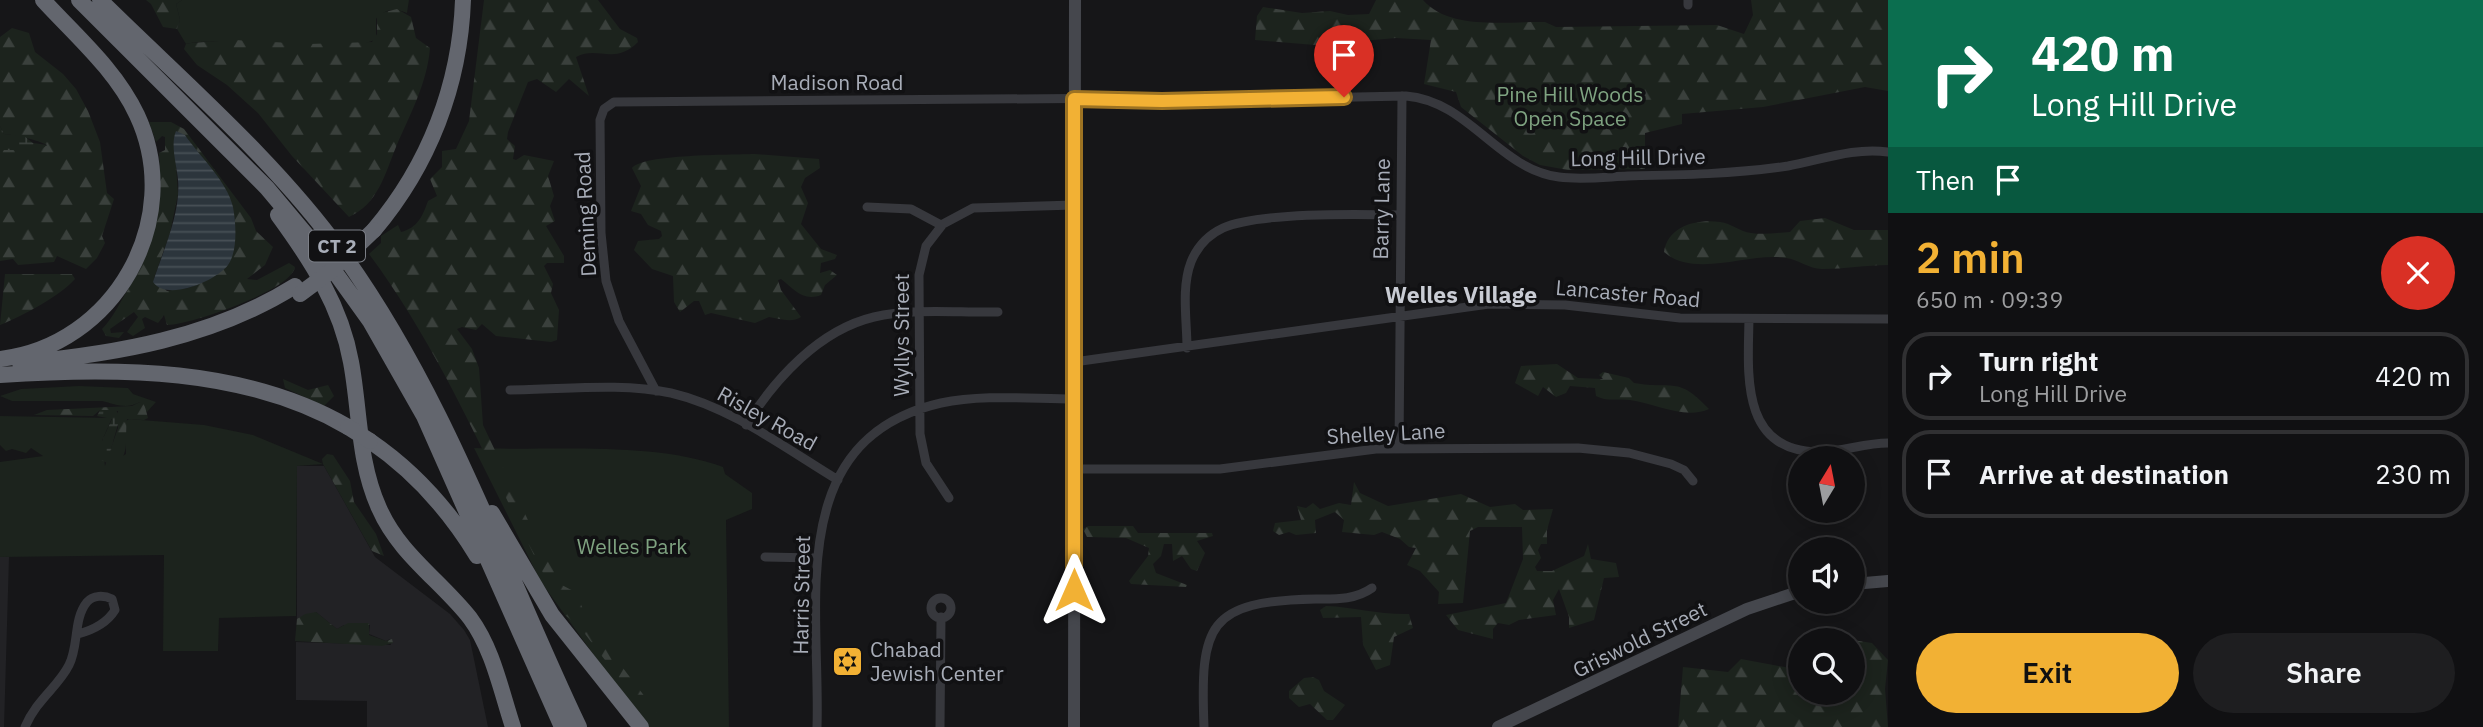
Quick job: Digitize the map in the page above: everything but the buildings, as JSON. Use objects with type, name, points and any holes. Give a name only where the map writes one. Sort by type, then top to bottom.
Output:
[{"type":"highway","points":[[0,359],[48,346],[83,326],[105,307],[127,278],[140,253],[152,201],[149,149],[132,103],[115,78],[43,0]]},
{"type":"highway","name":"CT 2","points":[[79,0],[219,138],[314,244],[386,346],[427,423],[562,727]]},
{"type":"highway","name":"CT 2","points":[[100,0],[255,154],[343,254],[421,377],[579,727]]},
{"type":"highway","points":[[112,0],[128,17],[142,41]]},
{"type":"highway","points":[[371,227],[401,178],[431,117],[446,64],[454,0]]},
{"type":"highway","points":[[27,373],[123,358],[196,341],[252,320],[331,271],[414,174],[440,118],[455,70],[463,0]]},
{"type":"highway","points":[[219,138],[298,243],[330,297],[349,350],[367,471],[379,509],[401,546],[477,628],[488,652],[513,727]]},
{"type":"highway","points":[[0,365],[104,353],[166,340],[234,318],[297,290]]},
{"type":"highway","points":[[0,375],[141,373],[221,382],[290,399],[370,440],[405,468],[445,509],[509,608]]},
{"type":"highway","points":[[474,493],[500,526],[552,615],[640,727]]},
{"type":"main road","points":[[1074,0],[1074,727]]},
{"type":"main road","points":[[1865,583],[1888,581]]},
{"type":"main road","name":"Griswold Street","points":[[1502,726],[1747,609],[1788,595]]},
{"type":"street","name":"Long Hill Drive","points":[[1074,99],[1162,101],[1402,96],[1425,99],[1443,105],[1524,165],[1556,177],[1717,174],[1790,165],[1855,152],[1888,152]]},
{"type":"street","name":"Barry Lane","points":[[1399,449],[1402,96]]},
{"type":"street","name":"Madison Road","points":[[604,109],[618,102],[1074,99]]},
{"type":"street","name":"Deming Road","points":[[604,109],[600,123],[603,265],[619,321],[656,391]]},
{"type":"street","points":[[867,207],[911,209],[941,225],[960,212],[980,207],[1074,205]]},
{"type":"street","points":[[1187,348],[1188,272],[1201,244],[1216,231],[1244,222],[1327,215],[1399,215]]},
{"type":"street","name":"Wyllys Street","points":[[941,225],[929,240],[921,260],[919,410],[924,456],[948,498]]},
{"type":"street","name":"Lancaster Road","points":[[1074,362],[1187,348],[1464,306],[1540,303],[1664,317],[1888,319]]},
{"type":"street","points":[[746,425],[786,373],[831,335],[875,317],[919,313],[998,312]]},
{"type":"street","points":[[1749,319],[1748,391],[1755,412],[1771,433],[1787,444],[1810,451],[1888,443]]},
{"type":"street","name":"Risley Road","points":[[510,390],[656,391],[696,400],[746,425],[838,480]]},
{"type":"street","name":"Harris Street","points":[[817,727],[816,558],[822,518],[838,480],[870,440],[889,425],[919,410],[964,400],[1074,399]]},
{"type":"street","name":"Shelley Lane","points":[[1074,469],[1220,469],[1335,452],[1399,449],[1612,450],[1675,465],[1693,481]]},
{"type":"street","points":[[765,556],[816,558]]},
{"type":"street","points":[[1204,727],[1205,653],[1211,637],[1227,617],[1258,602],[1348,598],[1372,588]]},
{"type":"street","points":[[25,727],[33,707],[69,666],[79,620],[87,601],[97,596],[112,599],[116,610],[112,615],[91,630],[78,634]]},
{"type":"street","points":[[940,727],[941,617]]},
{"type":"shaded area","points":[[176,131],[185,135],[225,188],[233,207],[235,237],[231,259],[222,271],[203,283],[180,290],[169,290],[160,288],[153,282],[177,205],[178,180],[174,156]]},
{"type":"shaded area","points":[[297,466],[324,466],[375,557],[450,614],[464,630],[470,640],[488,727],[367,727],[367,701],[296,700],[296,642],[391,645],[390,639],[386,641],[369,634],[370,625],[344,625],[337,629],[316,612],[297,621]]},
{"type":"shaded area","points":[[0,557],[9,557],[4,727],[0,727]]},
{"type":"green space","points":[[146,0],[182,0],[176,4],[180,20],[177,29],[163,27]]},
{"type":"green space","points":[[182,0],[409,0],[407,13],[390,10],[376,19],[376,39],[363,43],[316,45],[229,42],[186,44],[177,29],[180,20],[176,4]]},
{"type":"green space","points":[[484,0],[598,0],[620,29],[637,38],[638,42],[621,53],[592,53],[576,57],[589,96],[569,79],[556,92],[537,79],[528,82],[508,132],[507,139],[515,146],[513,159],[524,155],[554,161],[548,176],[554,196],[550,206],[555,221],[546,226],[564,256],[564,263],[547,263],[544,266],[553,284],[551,293],[559,310],[557,340],[551,342],[496,336],[482,324],[476,330],[462,327],[457,329],[472,349],[479,368],[483,425],[544,554],[561,572],[560,584],[577,593],[587,621],[668,727],[647,715],[579,626],[565,615],[450,385],[398,296],[369,254],[381,243],[381,236],[398,225],[401,232],[416,224],[428,201],[437,196],[430,179],[442,167],[442,151],[456,149],[469,121]]},
{"type":"green space","name":"Pine Hill Woods Open Space","points":[[1376,0],[1423,0],[1434,10],[1448,16],[1480,22],[1545,22],[1556,27],[1717,25],[1744,34],[1753,15],[1751,0],[1888,0],[1888,91],[1865,87],[1763,107],[1682,114],[1682,124],[1645,133],[1645,169],[1568,170],[1540,165],[1523,156],[1461,107],[1456,92],[1424,84],[1431,40],[1396,38],[1315,45],[1255,40],[1257,16],[1263,7],[1302,13],[1330,11],[1348,15],[1369,14]]},
{"type":"green space","points":[[397,9],[411,17],[416,38],[430,48],[425,74],[379,187],[367,204],[349,217],[292,156],[258,113],[227,85],[197,65],[184,49],[186,44],[191,43],[235,40],[309,44],[372,42],[377,34],[377,14]]},
{"type":"green space","points":[[12,28],[29,33],[35,52],[63,74],[76,89],[100,142],[107,193],[114,199],[102,236],[105,243],[97,258],[86,269],[57,256],[54,262],[18,265],[13,259],[0,261],[0,150],[39,150],[47,145],[4,134],[0,126],[0,37]]},
{"type":"green space","points":[[149,122],[171,122],[184,129],[251,218],[256,231],[273,247],[265,265],[247,279],[257,280],[289,263],[295,267],[290,276],[277,286],[217,313],[167,325],[164,315],[158,323],[145,317],[142,319],[145,328],[133,336],[127,332],[138,317],[134,312],[110,329],[111,333],[124,332],[119,338],[106,336],[102,329],[138,271],[156,224],[160,190],[159,153],[165,150],[165,137],[162,136],[156,142]],"holes":[[[185,135],[214,174],[228,199],[232,213],[232,247],[227,262],[210,278],[188,288],[167,291],[154,278],[170,233],[178,194],[174,136]]]},
{"type":"green space","points":[[0,126],[4,134],[24,136],[33,143],[47,145],[40,150],[0,150]]},
{"type":"green space","points":[[754,154],[819,159],[820,168],[805,178],[801,187],[808,203],[801,224],[821,249],[837,255],[835,259],[821,263],[820,273],[830,270],[837,275],[825,285],[821,295],[815,297],[804,296],[781,279],[778,280],[781,290],[801,317],[793,320],[769,317],[755,323],[711,313],[705,315],[699,301],[694,301],[680,312],[674,302],[673,276],[652,269],[634,250],[638,241],[659,239],[662,236],[661,231],[648,225],[641,214],[631,211],[641,186],[632,168],[639,163],[669,158]]},
{"type":"green space","points":[[1825,218],[1854,230],[1888,230],[1888,265],[1822,269],[1790,259],[1771,257],[1706,264],[1677,260],[1664,252],[1671,236],[1677,230],[1693,223],[1720,222],[1747,232],[1765,234],[1790,232],[1800,221]]},
{"type":"green space","points":[[5,274],[72,274],[75,279],[41,305],[0,325]]},
{"type":"green space","points":[[1557,364],[1578,378],[1603,379],[1599,375],[1603,372],[1629,378],[1634,383],[1681,388],[1698,398],[1709,409],[1680,412],[1630,400],[1604,399],[1596,396],[1595,388],[1570,386],[1566,393],[1556,397],[1543,387],[1538,396],[1515,383],[1521,366]]},
{"type":"green space","points":[[283,379],[308,390],[328,385],[334,396],[324,406],[285,388]]},
{"type":"green space","points":[[79,386],[128,388],[133,394],[156,402],[147,412],[140,402],[125,406],[102,401],[12,401],[0,396],[21,389]]},
{"type":"green space","points":[[144,403],[148,418],[127,419],[126,448],[122,459],[110,468],[105,466],[118,428],[118,411],[100,410],[93,416],[34,415],[47,410],[132,406]]},
{"type":"green space","points":[[100,410],[116,410],[120,417],[107,463],[101,460],[102,441],[112,419],[97,416]]},
{"type":"green space","points":[[0,416],[112,418],[102,441],[105,466],[126,454],[126,421],[129,419],[204,425],[253,435],[323,464],[297,466],[296,616],[219,618],[218,651],[163,651],[164,555],[0,557],[0,462],[43,456],[31,448],[26,453],[12,449],[6,451],[0,445]]},
{"type":"green space","name":"Welles Park","points":[[474,448],[601,449],[666,453],[723,467],[725,474],[752,493],[752,509],[726,520],[729,727],[646,727],[541,582]]},
{"type":"green space","points":[[327,454],[333,455],[350,481],[354,502],[376,534],[384,556],[372,551],[323,464],[322,459]]},
{"type":"green space","points":[[1354,482],[1360,493],[1388,506],[1461,494],[1490,507],[1515,504],[1523,510],[1553,509],[1547,530],[1547,544],[1541,544],[1538,550],[1541,558],[1535,567],[1537,571],[1552,571],[1584,556],[1588,544],[1591,559],[1616,563],[1619,577],[1604,578],[1594,620],[1569,628],[1569,617],[1559,589],[1553,600],[1556,615],[1519,620],[1509,625],[1498,623],[1493,629],[1493,639],[1458,630],[1446,615],[1506,603],[1523,559],[1522,527],[1478,527],[1470,531],[1463,603],[1438,604],[1439,592],[1420,571],[1407,565],[1416,548],[1409,547],[1400,539],[1382,532],[1374,535],[1342,532],[1344,520],[1335,512],[1315,520],[1316,533],[1296,535],[1289,532],[1279,535],[1273,531],[1275,523],[1301,520],[1297,506],[1306,508],[1313,503],[1320,509],[1339,503],[1351,505]]},
{"type":"green space","points":[[1088,526],[1133,526],[1138,533],[1212,533],[1213,536],[1197,541],[1205,553],[1197,571],[1191,569],[1182,556],[1173,561],[1172,544],[1164,544],[1161,556],[1153,564],[1156,573],[1187,585],[1186,587],[1131,584],[1129,581],[1148,556],[1149,548],[1126,538],[1087,537],[1083,529]]},
{"type":"green space","points":[[1326,606],[1409,614],[1413,628],[1394,637],[1390,665],[1376,670],[1363,645],[1361,617],[1323,618],[1320,610]]},
{"type":"green space","points":[[316,612],[337,629],[348,623],[369,623],[369,635],[386,641],[392,639],[393,643],[382,646],[295,641],[297,619]]},
{"type":"green space","points":[[1865,642],[1872,643],[1888,660],[1885,689],[1888,727],[1678,727],[1683,667],[1728,672],[1741,659],[1788,668],[1788,705],[1865,705]]},
{"type":"green space","points":[[1313,677],[1319,680],[1324,691],[1345,705],[1333,720],[1327,720],[1310,704],[1299,707],[1289,698],[1289,691],[1304,678]]},
{"type":"place","name":"Chabad Jewish Center","points":[[847,662]]},
{"type":"district","name":"Welles Village","points":[[1461,295]]},
{"type":"route","points":[[1074,590],[1074,99],[1129,98],[1162,101],[1344,97]]}]
